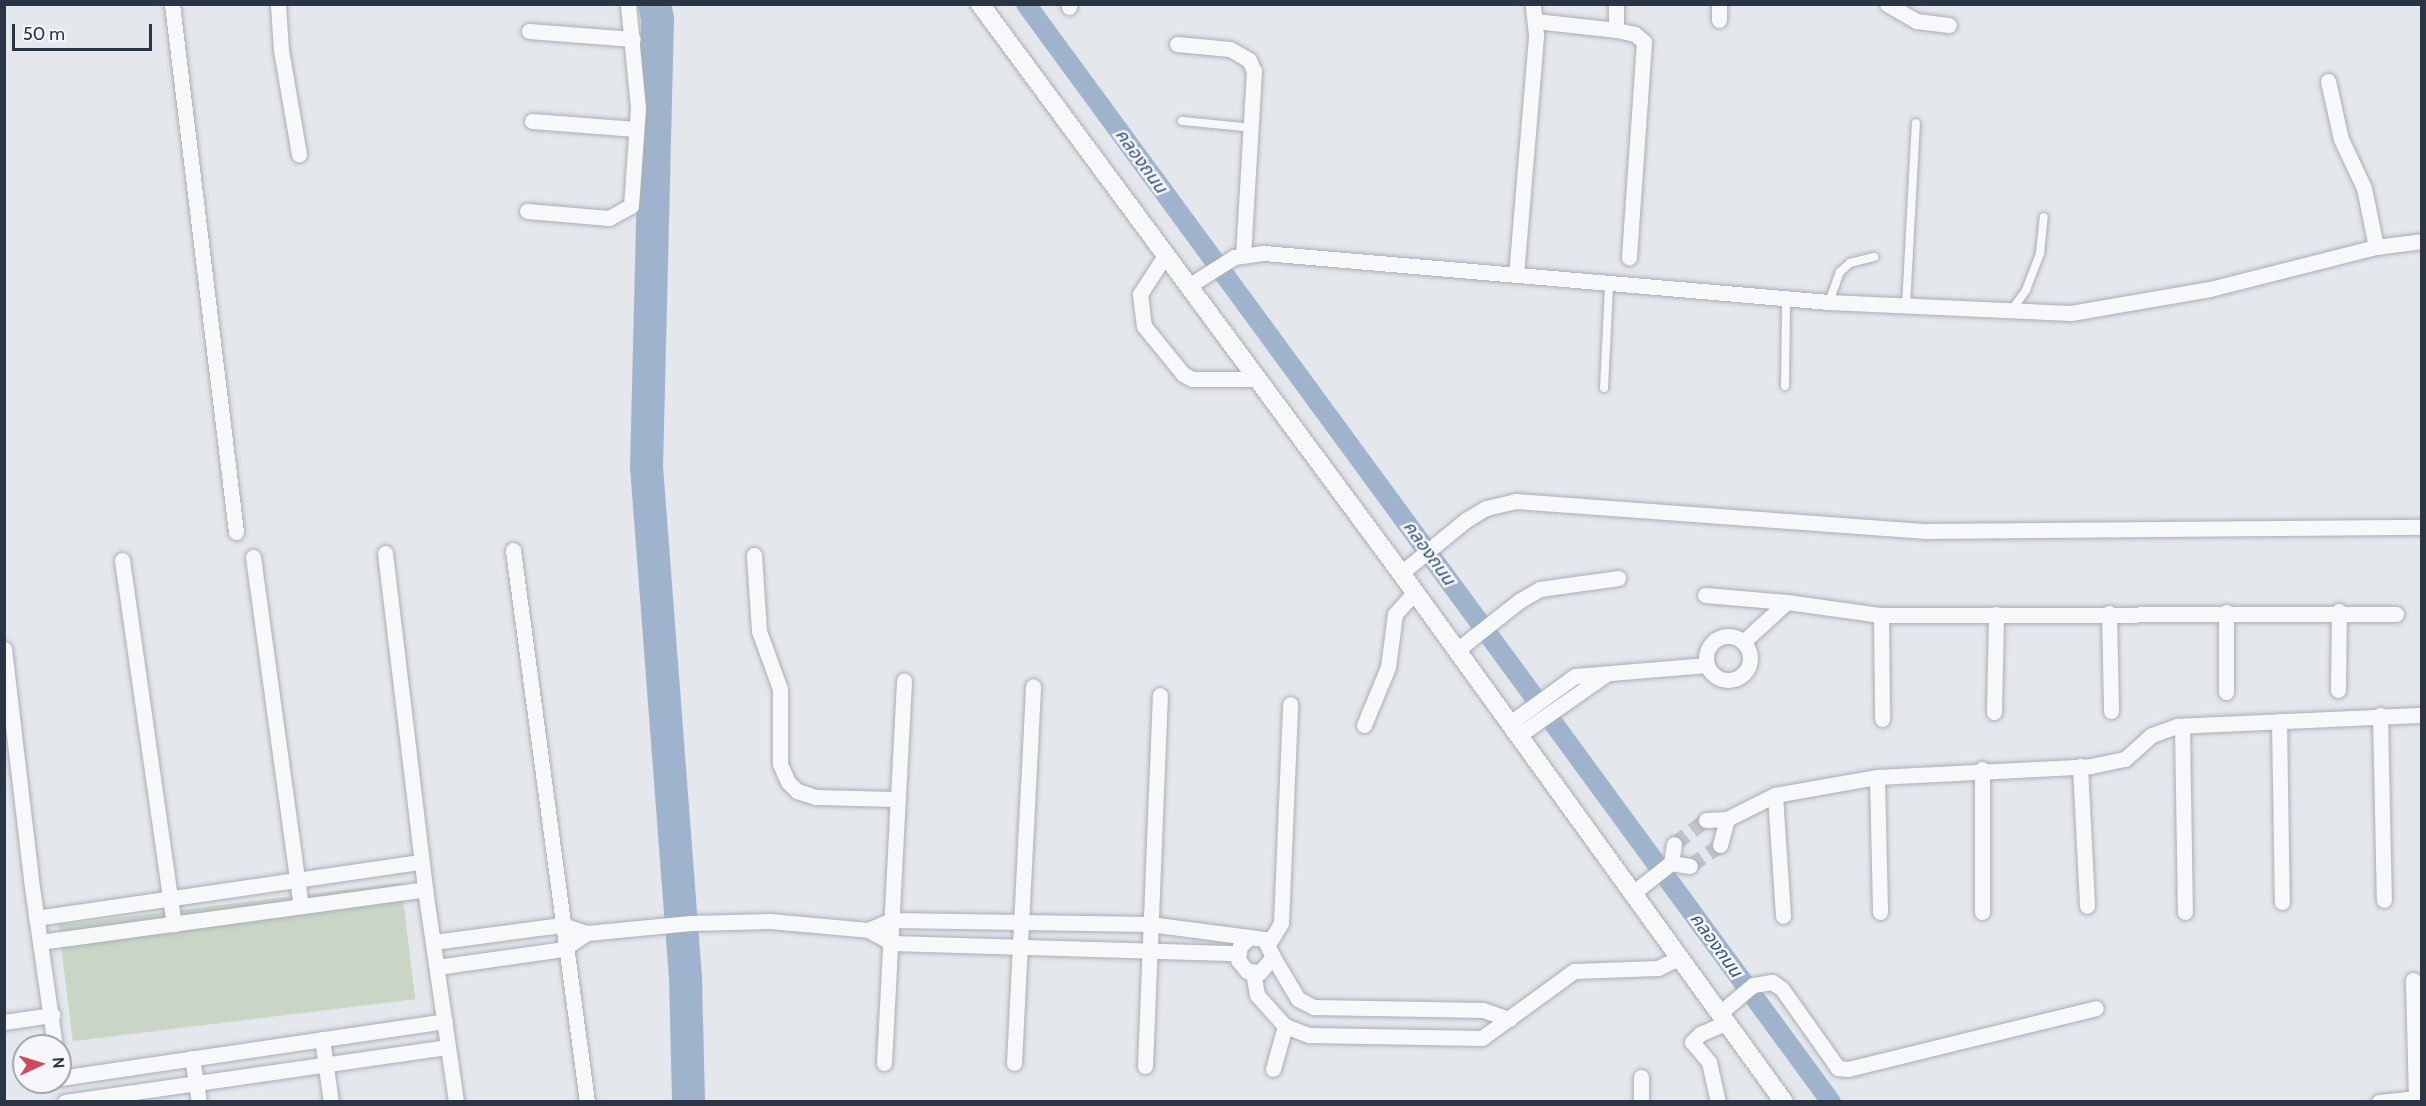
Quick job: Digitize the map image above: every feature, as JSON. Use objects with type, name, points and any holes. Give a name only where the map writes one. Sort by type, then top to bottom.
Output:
[{"type":"street","points":[[172,4],[236,532]]},
{"type":"street","points":[[278,4],[281,50],[299,154]]},
{"type":"street","points":[[527,211],[609,218],[623,213],[632,206],[636,129],[633,39],[628,4]]},
{"type":"street","points":[[980,4],[1166,254],[1195,281],[1259,379],[1407,568],[1415,592],[1461,646],[1521,724],[1638,889],[1681,957],[1726,1013],[1784,1101]]},
{"type":"street","points":[[1516,275],[1536,21],[1533,4]]},
{"type":"street","points":[[1616,4],[1616,30]]},
{"type":"street","points":[[1887,4],[1916,21],[1949,25]]},
{"type":"street","points":[[1536,21],[1635,33],[1646,50],[1629,257]]},
{"type":"street","points":[[530,31],[633,39]]},
{"type":"street","points":[[1177,44],[1230,49],[1249,60],[1254,71],[1252,128],[1238,255]]},
{"type":"street","points":[[2328,81],[2341,139],[2364,188],[2376,247]]},
{"type":"street","points":[[532,121],[636,129]]},
{"type":"street","points":[[1195,281],[1238,255],[1516,275],[1609,286],[1829,302],[2070,313],[2118,307],[2376,247],[2421,241]]},
{"type":"street","points":[[1166,254],[1140,294],[1144,326],[1183,374],[1192,379],[1259,379]]},
{"type":"street","points":[[1407,568],[1442,536],[1486,508],[1516,501],[1929,531],[2421,527]]},
{"type":"street","points":[[513,550],[564,949],[586,1101]]},
{"type":"street","points":[[385,553],[425,889],[456,1101]]},
{"type":"street","points":[[754,555],[759,631],[780,689],[780,764],[788,782],[797,791],[815,797],[897,799]]},
{"type":"street","points":[[253,557],[301,906]]},
{"type":"street","points":[[122,560],[174,924]]},
{"type":"street","points":[[1461,646],[1540,589],[1618,578]]},
{"type":"street","points":[[1364,725],[1388,668],[1395,614],[1415,592]]},
{"type":"street","points":[[1705,595],[1788,602],[1881,615],[2339,611],[2396,614]]},
{"type":"street","points":[[1743,642],[1788,602]]},
{"type":"street","points":[[2338,690],[2339,611]]},
{"type":"street","points":[[2226,612],[2226,692]]},
{"type":"street","points":[[2109,613],[2111,711]]},
{"type":"street","points":[[1994,712],[1996,614]]},
{"type":"street","points":[[1881,615],[1882,718]]},
{"type":"street","points":[[1735,637],[1743,642],[1750,660],[1740,676],[1720,678],[1707,665],[1706,655],[1716,639],[1735,637]]},
{"type":"street","points":[[4,649],[36,918],[54,1034]]},
{"type":"street","points":[[1521,724],[1557,688],[1575,676],[1707,665]]},
{"type":"street","points":[[1521,724],[1566,703],[1605,675]]},
{"type":"street","points":[[884,1063],[904,681]]},
{"type":"street","points":[[1014,1063],[1033,687]]},
{"type":"street","points":[[1145,1066],[1160,695]]},
{"type":"street","points":[[1237,953],[1241,966],[1253,972],[1267,969],[1281,923],[1290,704]]},
{"type":"street","points":[[2380,715],[2384,900]]},
{"type":"street","points":[[1706,820],[1727,819],[1775,795],[1877,777],[1982,769],[2080,766],[2125,759],[2152,735],[2182,726],[2380,715],[2421,715]]},
{"type":"street","points":[[2279,721],[2282,902]]},
{"type":"street","points":[[2182,726],[2185,912]]},
{"type":"street","points":[[2080,766],[2087,906]]},
{"type":"street","points":[[1982,769],[1982,912]]},
{"type":"street","points":[[1877,777],[1880,912]]},
{"type":"street","points":[[1775,795],[1783,916]]},
{"type":"street","points":[[1720,845],[1727,819]]},
{"type":"street","points":[[1638,889],[1669,865],[1674,844]]},
{"type":"street","points":[[36,918],[422,862]]},
{"type":"street","points":[[1669,865],[1690,866]]},
{"type":"street","points":[[40,942],[425,889]]},
{"type":"street","points":[[868,930],[892,920],[1150,924],[1250,937],[1271,950],[1298,999],[1314,1007],[1483,1010],[1509,1019]]},
{"type":"street","points":[[434,942],[562,925],[587,933],[691,923],[770,921],[868,930],[892,943],[1021,949],[1237,953]]},
{"type":"street","points":[[437,967],[564,949],[587,933]]},
{"type":"street","points":[[1237,953],[1250,937]]},
{"type":"street","points":[[1253,972],[1257,995],[1285,1026],[1309,1035],[1482,1038],[1574,971],[1658,968],[1681,957]]},
{"type":"street","points":[[2379,1101],[2416,1100],[2413,980]]},
{"type":"street","points":[[1718,1101],[1709,1062],[1692,1042],[1726,1013],[1753,985],[1772,982],[1782,989],[1838,1068],[1848,1069],[2096,1008]]},
{"type":"street","points":[[4,1022],[52,1015]]},
{"type":"street","points":[[72,1078],[445,1021]]},
{"type":"street","points":[[1273,1069],[1285,1026]]},
{"type":"street","points":[[322,1040],[331,1101]]},
{"type":"street","points":[[63,1101],[448,1047]]},
{"type":"street","points":[[192,1058],[199,1101]]},
{"type":"street","points":[[1641,1077],[1641,1101]]},
{"type":"lane","points":[[1182,121],[1252,128]]},
{"type":"lane","points":[[1906,306],[1916,123]]},
{"type":"lane","points":[[2011,311],[2026,290],[2040,253],[2044,217]]},
{"type":"lane","points":[[1829,302],[1840,272],[1850,263],[1874,257]]},
{"type":"lane","points":[[1604,388],[1609,286]]},
{"type":"lane","points":[[1785,386],[1786,298]]},
{"type":"green space","points":[[401,883],[415,999],[73,1041],[59,925]]},
{"type":"waterway","points":[[654,4],[657,18],[646,466],[685,977],[688,1102]]},
{"type":"waterway","name":"คลองถนน","points":[[1026,4],[1831,1102]]},
{"type":"tunnel","points":[[1674,844],[1706,820]]},
{"type":"tunnel","points":[[1690,866],[1720,845]]}]
